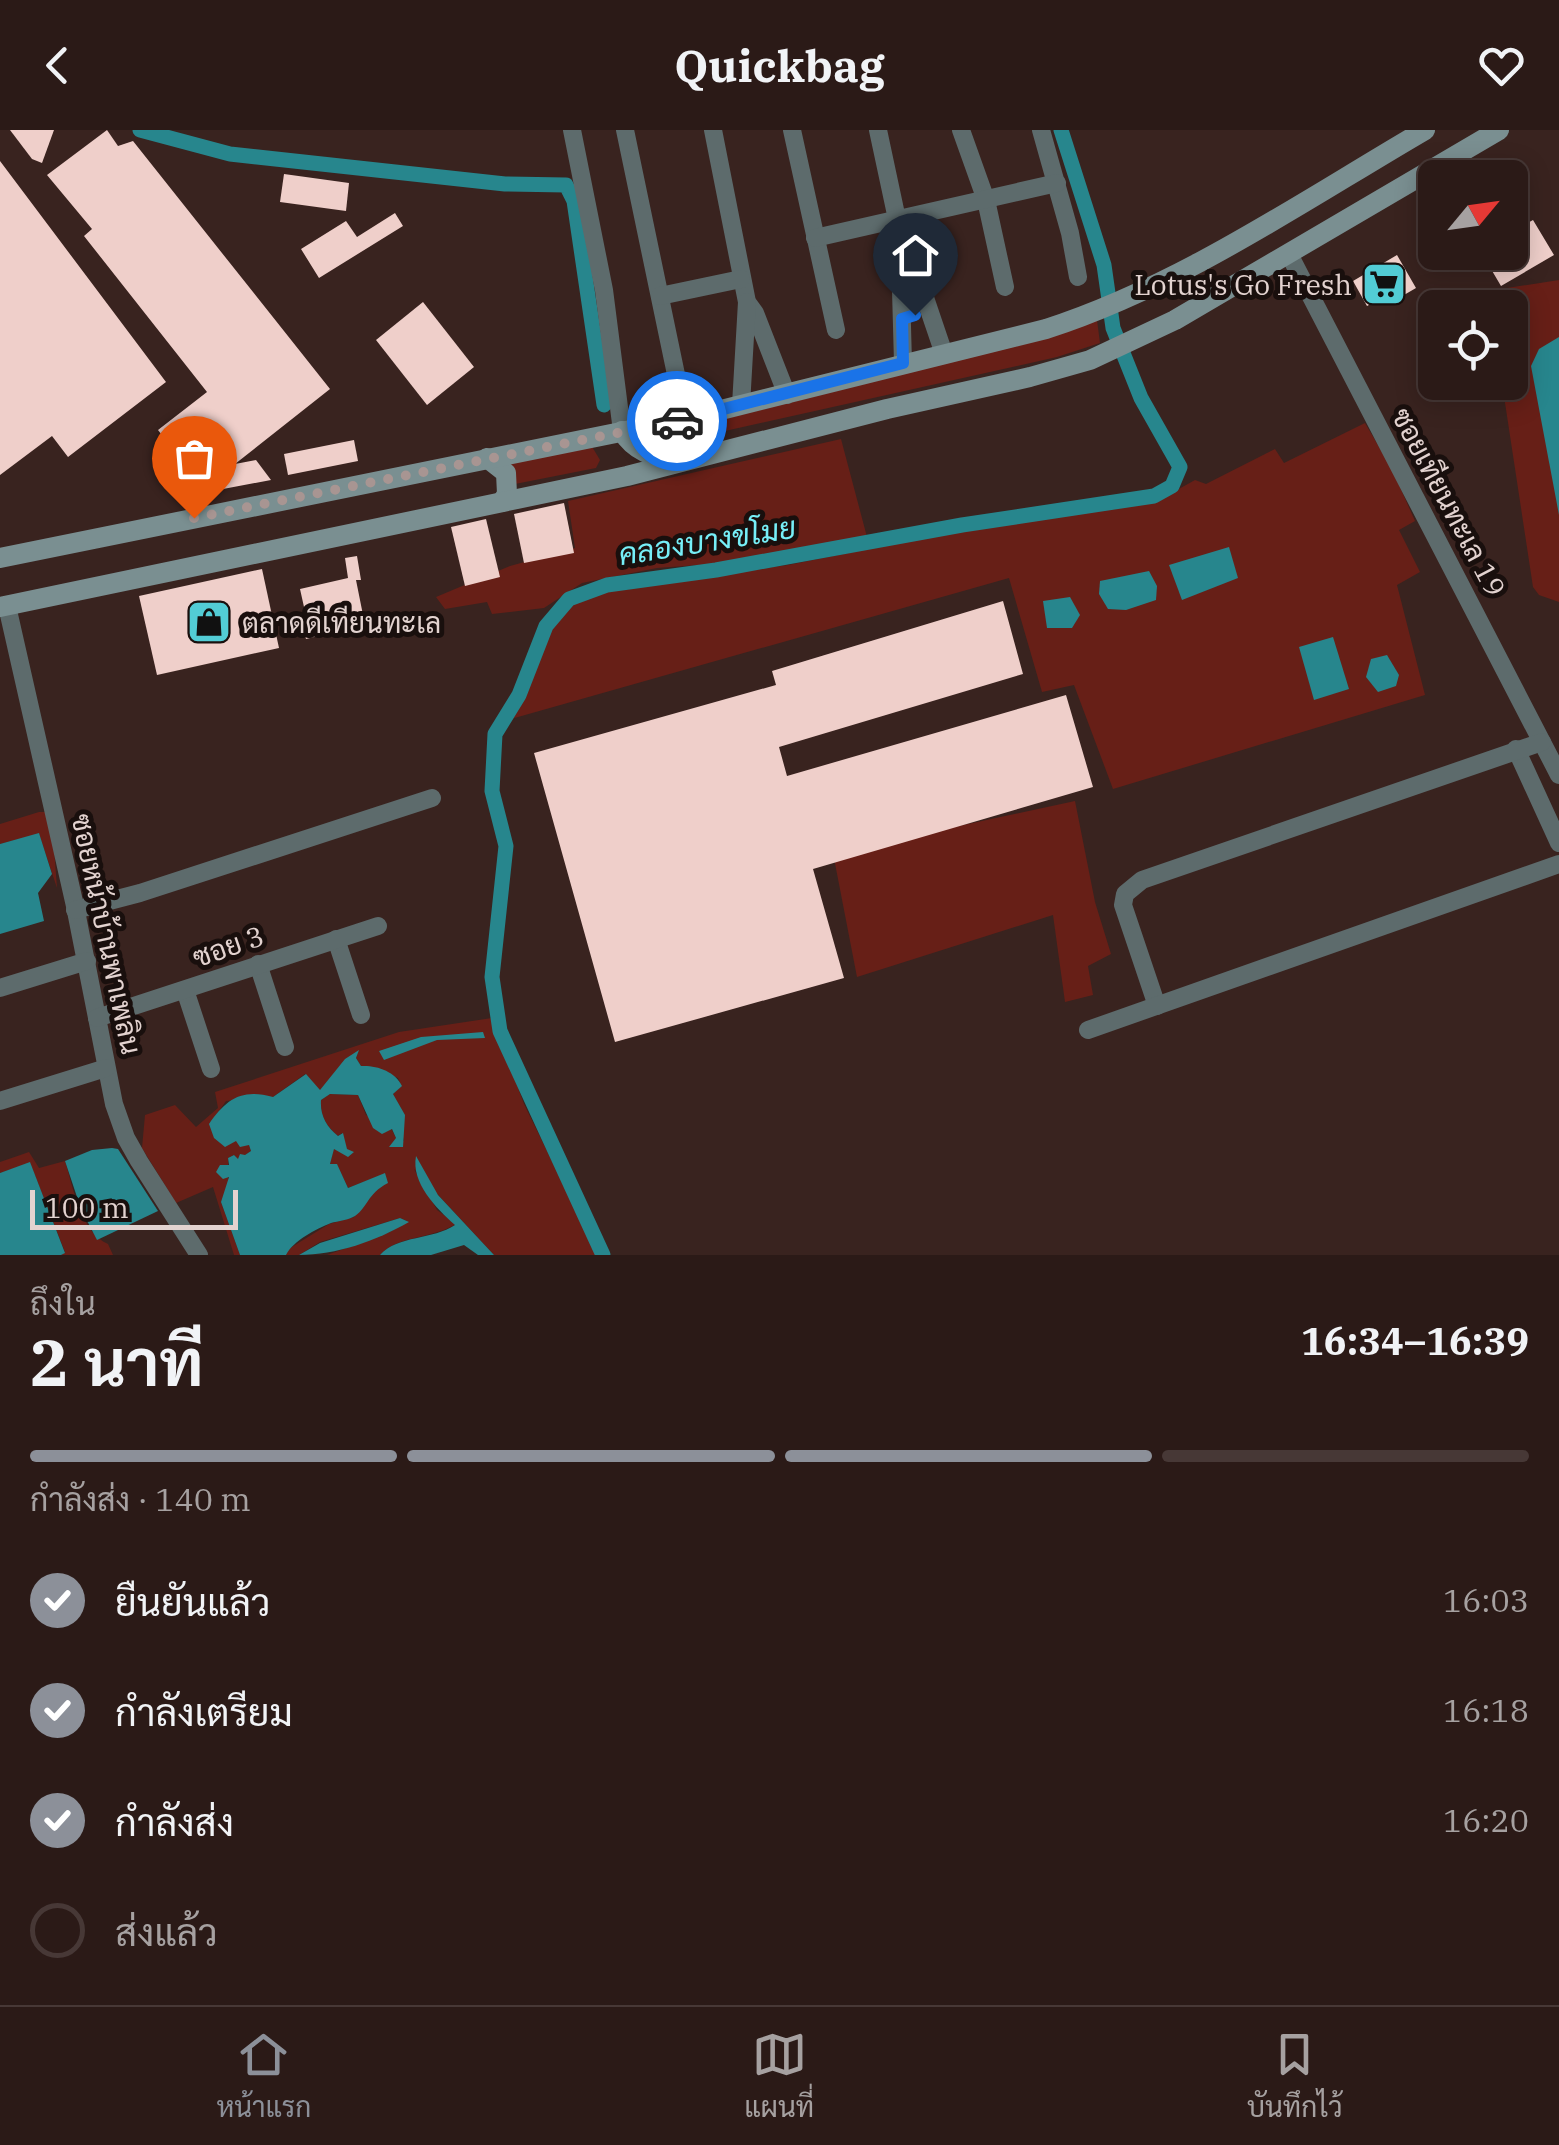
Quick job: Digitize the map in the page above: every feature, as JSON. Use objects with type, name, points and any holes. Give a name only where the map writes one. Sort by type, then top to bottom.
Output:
[{"type":"main road","points":[[0,558],[787,395],[1086,316],[1184,270],[1425,130]]},
{"type":"main road","points":[[4,606],[682,462],[1090,360],[1140,338],[1499,130]]},
{"type":"main road","points":[[622,431],[630,444],[656,457],[682,462]]},
{"type":"main road","points":[[487,458],[506,473],[507,494],[502,502]]},
{"type":"street","points":[[572,130],[604,290],[622,431]]},
{"type":"street","points":[[626,130],[678,384]]},
{"type":"street","points":[[712,130],[747,302],[741,405]]},
{"type":"street","points":[[792,130],[836,330]]},
{"type":"street","points":[[878,130],[907,266],[921,286],[944,354]]},
{"type":"street","points":[[961,130],[986,200],[1005,287]]},
{"type":"street","points":[[1041,130],[1078,277]]},
{"type":"street","points":[[815,238],[1056,183]]},
{"type":"street","name":"ซอยเทียนทะเล 19","points":[[1289,254],[1559,776]]},
{"type":"street","points":[[903,363],[902,290],[907,266]]},
{"type":"street","points":[[660,296],[742,280]]},
{"type":"street","points":[[747,302],[756,313],[787,395]]},
{"type":"street","points":[[902,319],[930,314]]},
{"type":"street","points":[[745,361],[772,356]]},
{"type":"street","name":"ซอยหน้าบ้านพาเพลิน","points":[[4,606],[76,910],[106,1068],[126,1138],[199,1255]]},
{"type":"street","points":[[1157,1006],[1124,904],[1125,894],[1142,880],[1542,742]]},
{"type":"street","points":[[1516,749],[1559,842]]},
{"type":"street","points":[[76,910],[432,798]]},
{"type":"street","points":[[1088,1030],[1559,864]]},
{"type":"street","name":"ซอย 3","points":[[98,1018],[378,926]]},
{"type":"street","points":[[336,939],[361,1015]]},
{"type":"street","points":[[0,988],[86,962]]},
{"type":"street","points":[[258,964],[285,1047]]},
{"type":"street","points":[[185,990],[211,1070]]},
{"type":"street","points":[[0,1101],[106,1068]]},
{"type":"shaded area","points":[[1559,280],[1559,602],[1539,595],[1533,587],[1505,400],[1528,400],[1528,290],[1494,290]]},
{"type":"shaded area","points":[[1097,320],[1100,343],[1057,357],[658,446],[655,440],[660,435]]},
{"type":"shaded area","points":[[1365,423],[1392,469],[1415,521],[1399,530],[1420,572],[1397,585],[1425,695],[1113,789],[1074,685],[1042,692],[1009,578],[511,719],[551,629],[571,603],[604,590],[788,565],[939,535],[1142,502],[1168,495],[1195,480],[1206,484],[1275,449],[1284,463]]},
{"type":"shaded area","points":[[841,439],[867,537],[582,583],[544,608],[492,614],[487,602],[445,609],[436,597],[510,566],[575,548],[568,501]]},
{"type":"shaded area","points":[[591,445],[600,460],[596,468],[515,484],[510,464]]},
{"type":"shaded area","points":[[1075,801],[1095,902],[1111,954],[1088,966],[1093,995],[1065,1002],[1053,915],[857,977],[833,853]]},
{"type":"shaded area","points":[[45,812],[53,834],[57,888],[39,834],[0,844],[0,824]]},
{"type":"shaded area","points":[[492,1018],[524,1104],[598,1255],[494,1255],[414,1169],[437,1210],[456,1224],[396,1244],[380,1255],[327,1255],[390,1232],[407,1221],[400,1218],[320,1242],[299,1255],[286,1255],[287,1250],[329,1224],[354,1217],[384,1174],[348,1188],[337,1165],[330,1164],[334,1148],[346,1149],[342,1133],[338,1136],[327,1124],[321,1100],[330,1094],[358,1095],[366,1115],[391,1128],[396,1138],[404,1141],[393,1094],[401,1086],[398,1078],[361,1066],[356,1058],[358,1052],[319,1091],[305,1074],[273,1097],[226,1101],[210,1124],[249,1145],[251,1151],[238,1160],[234,1155],[228,1158],[228,1188],[221,1202],[240,1255],[234,1255],[213,1187],[176,1203],[142,1148],[145,1115],[175,1105],[196,1127],[218,1108],[215,1092],[399,1032]]},
{"type":"shaded area","points":[[29,1152],[39,1168],[65,1161],[85,1220],[113,1255],[61,1255],[65,1252],[30,1163],[0,1173],[0,1162]]},
{"type":"water","points":[[1559,337],[1559,515],[1531,366],[1539,349]]},
{"type":"water","points":[[1229,547],[1238,578],[1182,600],[1169,565]]},
{"type":"water","points":[[1149,571],[1157,586],[1156,600],[1126,610],[1108,609],[1099,594],[1100,581]]},
{"type":"water","points":[[1070,597],[1080,615],[1072,628],[1047,628],[1043,601]]},
{"type":"water","points":[[1333,637],[1349,689],[1314,700],[1299,647]]},
{"type":"water","points":[[1387,655],[1399,675],[1396,686],[1378,692],[1366,677],[1371,659]]},
{"type":"water","points":[[39,833],[52,874],[38,893],[44,921],[0,934],[0,844]]},
{"type":"water","points":[[483,1032],[485,1038],[437,1040],[384,1060],[379,1051],[421,1037]]},
{"type":"water","points":[[359,1050],[356,1058],[361,1066],[384,1070],[402,1086],[393,1094],[405,1115],[403,1147],[389,1147],[396,1138],[392,1129],[382,1134],[373,1128],[358,1095],[330,1094],[321,1100],[325,1120],[338,1136],[343,1133],[347,1149],[354,1152],[348,1157],[334,1149],[330,1164],[337,1164],[348,1188],[385,1173],[388,1183],[355,1216],[312,1232],[286,1255],[240,1255],[221,1202],[229,1177],[223,1179],[216,1172],[220,1165],[229,1165],[228,1158],[234,1155],[238,1159],[240,1154],[251,1151],[249,1145],[240,1147],[236,1141],[225,1147],[214,1138],[209,1124],[236,1098],[252,1094],[273,1097],[306,1074],[320,1090],[345,1059]]},
{"type":"water","points":[[118,1149],[158,1211],[97,1240],[81,1209],[65,1161],[92,1150]]},
{"type":"water","points":[[416,1156],[438,1195],[494,1255],[478,1255],[464,1245],[431,1255],[380,1255],[396,1244],[455,1225],[421,1185]]},
{"type":"water","points":[[30,1162],[65,1253],[61,1255],[0,1255],[0,1173]]},
{"type":"water","points":[[400,1218],[409,1222],[369,1241],[327,1253],[299,1255],[320,1243]]},
{"type":"building","points":[[10,130],[54,130],[42,163],[32,159]]},
{"type":"building","points":[[107,130],[118,146],[133,141],[330,389],[235,464],[256,460],[271,480],[223,489],[195,453],[183,463],[158,430],[207,392],[84,236],[92,229],[47,175]]},
{"type":"building","points":[[0,161],[166,382],[68,457],[52,436],[0,475]]},
{"type":"building","points":[[284,174],[349,183],[346,211],[280,202]]},
{"type":"building","points":[[395,213],[403,226],[319,278],[301,249],[346,221],[357,237]]},
{"type":"building","points":[[1533,220],[1554,255],[1501,286],[1492,270],[1528,270],[1528,223]]},
{"type":"building","name":"Lotus's Go Fresh","points":[[1397,255],[1416,288],[1392,302],[1388,295],[1367,306],[1353,281]]},
{"type":"building","points":[[423,302],[474,367],[427,405],[376,340]]},
{"type":"building","points":[[354,440],[358,461],[288,475],[284,454]]},
{"type":"building","points":[[564,503],[574,553],[524,563],[514,514]]},
{"type":"building","points":[[486,519],[500,577],[465,586],[451,527]]},
{"type":"building","points":[[357,556],[361,580],[356,580],[363,615],[327,624],[330,633],[306,639],[300,618],[306,616],[300,589],[348,578],[345,558]]},
{"type":"building","name":"ตลาดดีเทียนทะเล","points":[[262,569],[279,648],[157,675],[139,596]]},
{"type":"building","points":[[1003,601],[1023,674],[779,747],[787,776],[1066,695],[1093,787],[813,869],[844,978],[615,1042],[534,753],[776,685],[772,671]]},
{"type":"waterway","points":[[140,130],[230,154],[505,184],[566,185],[574,201],[604,405]]},
{"type":"waterway","name":"คลองบางขโมย","points":[[603,1255],[500,1031],[492,977],[506,846],[492,791],[495,734],[519,695],[546,626],[569,599],[607,585],[1154,496],[1172,486],[1180,467],[1141,398],[1113,328],[1104,265],[1061,130]]},
{"type":"way so far","points":[[194,518],[677,421]]},
{"type":"place","name":"Lotus's Go Fresh","points":[[1384,284]]},
{"type":"place","name":"ตลาดดีเทียนทะเล","points":[[209,622]]},
{"type":"route","points":[[677,421],[903,363],[902,319],[915,315]]}]
